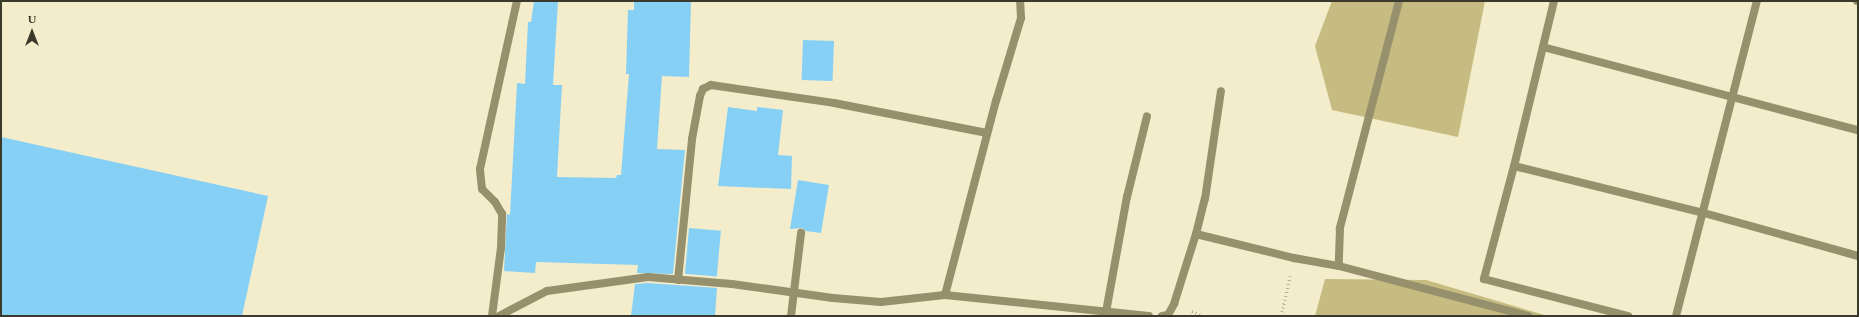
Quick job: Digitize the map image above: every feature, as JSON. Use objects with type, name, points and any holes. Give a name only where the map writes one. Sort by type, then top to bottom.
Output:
[{"type":"street","points":[[492,316],[501,248],[502,214],[495,202],[482,189],[480,169],[517,1]]},
{"type":"street","points":[[945,295],[987,133],[1021,18],[1020,1]]},
{"type":"street","points":[[1339,266],[1340,228],[1399,1]]},
{"type":"street","points":[[1554,1],[1514,166],[1484,279],[1628,316]]},
{"type":"street","points":[[1676,316],[1704,213],[1757,1]]},
{"type":"street","points":[[1543,47],[1858,130]]},
{"type":"street","points":[[678,280],[696,117],[700,96],[703,89],[711,85],[834,103],[987,133]]},
{"type":"street","points":[[1162,316],[1168,315],[1174,304],[1196,234],[1205,199],[1221,90]]},
{"type":"street","points":[[1106,312],[1127,197],[1147,116]]},
{"type":"street","points":[[1514,166],[1704,213],[1858,256]]},
{"type":"street","points":[[791,316],[795,294],[801,233]]},
{"type":"street","points":[[1196,234],[1294,258],[1339,266],[1528,316]]},
{"type":"street","points":[[499,316],[547,291],[648,277],[732,284],[795,294],[881,302],[945,295],[1148,316]]},
{"type":"path","points":[[1281,316],[1294,258]]},
{"type":"shaded area","points":[[1332,1],[1485,1],[1458,137],[1332,110],[1315,46]]},
{"type":"shaded area","points":[[1325,279],[1426,280],[1548,316],[1315,316]]},
{"type":"building","points":[[534,1],[558,1],[553,85],[562,85],[557,177],[616,178],[617,175],[621,175],[629,74],[626,74],[628,10],[634,10],[634,1],[691,1],[689,77],[662,76],[657,149],[685,150],[673,274],[637,273],[638,265],[536,262],[535,273],[504,271],[507,214],[510,215],[517,83],[525,84],[528,22],[531,22]]},
{"type":"building","points":[[803,40],[834,41],[833,81],[802,80]]},
{"type":"building","points":[[728,107],[757,111],[757,107],[783,110],[778,155],[792,156],[791,189],[718,186]]},
{"type":"building","points":[[1,137],[268,196],[242,316],[1,316]]},
{"type":"building","points":[[798,180],[829,185],[821,233],[806,231],[802,228],[790,229]]},
{"type":"building","points":[[689,228],[721,231],[717,277],[685,274]]},
{"type":"building","points":[[648,283],[717,288],[715,316],[631,316],[635,284]]}]
